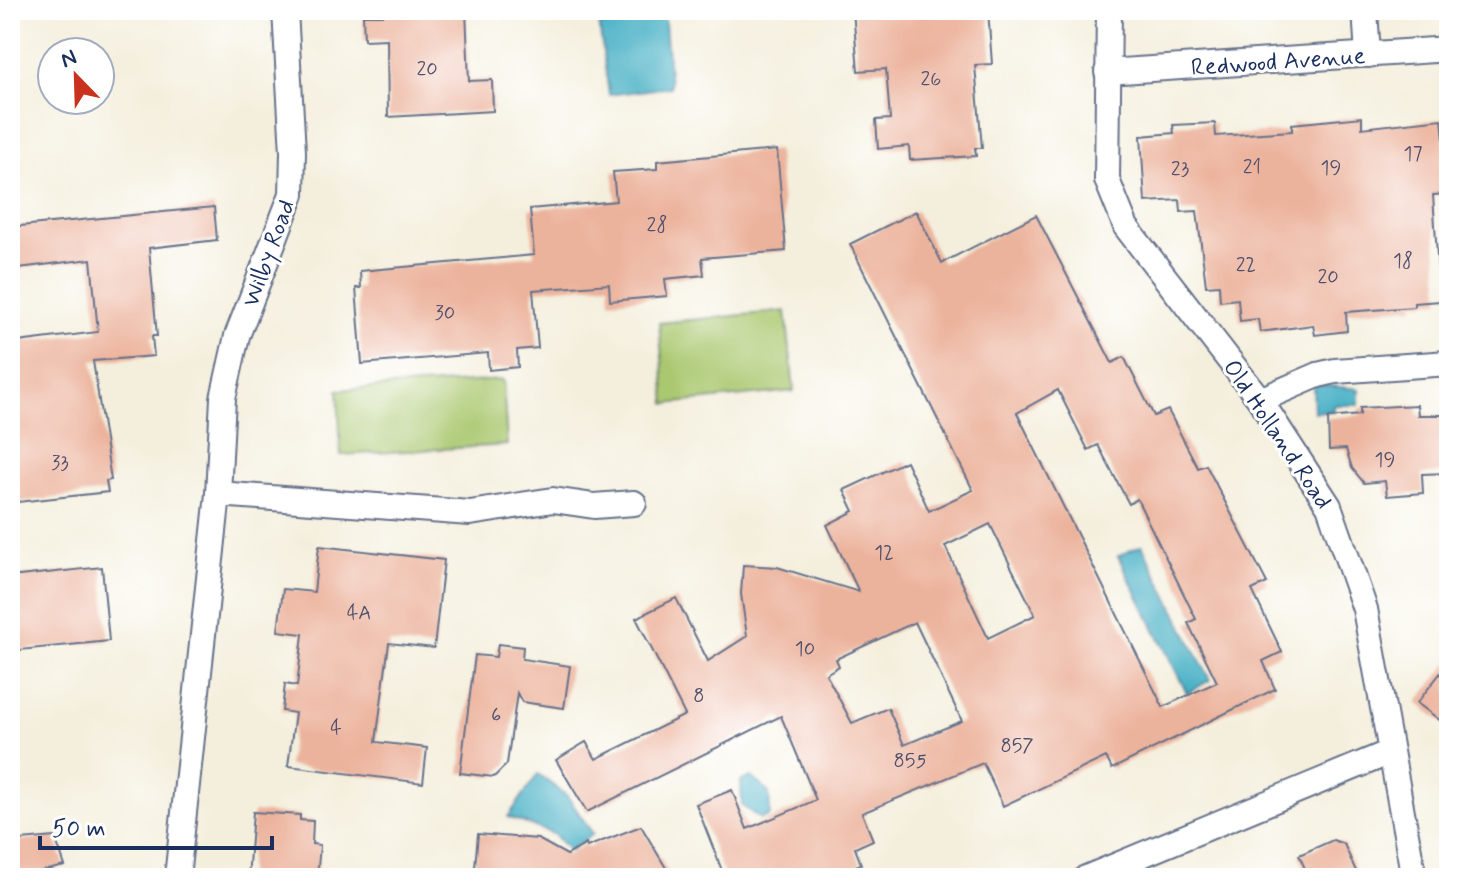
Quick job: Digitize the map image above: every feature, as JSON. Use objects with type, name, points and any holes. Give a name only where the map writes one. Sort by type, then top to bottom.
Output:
[{"type":"street","name":"Wilby Road","points":[[177,878],[218,494],[223,398],[231,358],[292,194],[293,152],[285,10]]},
{"type":"street","name":"Old Holland Road","points":[[1109,10],[1107,180],[1126,227],[1260,400],[1329,506],[1365,609],[1388,753],[1414,878]]},
{"type":"street","points":[[1365,10],[1368,55]]},
{"type":"street","name":"Redwood Avenue","points":[[1107,72],[1449,49]]},
{"type":"street","points":[[1260,400],[1318,375],[1335,371],[1449,363]]},
{"type":"street","points":[[218,494],[470,513],[553,500],[594,506],[634,503]]},
{"type":"street","points":[[1086,878],[1388,753]]},
{"type":"green space","points":[[786,311],[794,391],[666,404],[659,323]]},
{"type":"green space","points":[[503,380],[507,445],[341,455],[338,390]]},
{"type":"water","points":[[597,10],[664,10],[670,87],[609,95]]},
{"type":"water","points":[[1313,384],[1359,389],[1359,405],[1333,405],[1333,411],[1314,412]]},
{"type":"water","points":[[1142,545],[1210,680],[1187,693],[1118,556]]},
{"type":"water","points":[[538,774],[567,796],[593,834],[569,851],[554,834],[508,817]]},
{"type":"water","points":[[752,777],[769,793],[770,815],[761,819],[742,806],[741,781]]},
{"type":"building","points":[[383,10],[466,10],[469,81],[492,80],[493,111],[388,117],[387,39],[364,40],[363,15],[383,15]]},
{"type":"building","points":[[853,10],[988,10],[992,64],[975,65],[982,148],[975,148],[976,156],[910,160],[909,146],[878,149],[876,120],[890,119],[886,69],[858,71]]},
{"type":"building","points":[[1362,117],[1362,128],[1442,119],[1449,194],[1433,195],[1440,301],[1414,303],[1414,307],[1346,312],[1347,331],[1315,335],[1313,325],[1260,332],[1258,319],[1240,321],[1238,299],[1220,301],[1219,285],[1206,286],[1197,211],[1181,212],[1180,200],[1145,202],[1141,136],[1174,133],[1173,125],[1215,123],[1216,136],[1292,131],[1292,124]]},
{"type":"building","points":[[777,150],[786,251],[702,258],[704,275],[665,279],[667,296],[610,301],[609,284],[533,290],[538,348],[517,350],[518,367],[489,370],[488,353],[362,364],[356,288],[361,288],[360,271],[534,255],[530,209],[616,201],[613,172],[657,169],[657,161]]},
{"type":"building","points":[[214,207],[217,240],[149,248],[157,336],[152,336],[154,356],[93,361],[111,480],[106,481],[108,492],[18,502],[16,492],[10,492],[10,343],[98,332],[91,259],[10,269],[10,227]]},
{"type":"building","points":[[916,211],[942,263],[1036,215],[1112,363],[1124,357],[1154,416],[1168,410],[1198,468],[1206,465],[1267,583],[1252,590],[1282,652],[1263,661],[1275,689],[1112,769],[1106,757],[1003,806],[983,763],[862,813],[873,840],[855,848],[861,864],[828,878],[725,878],[696,804],[732,790],[747,829],[816,800],[781,716],[587,812],[556,760],[586,742],[596,759],[685,715],[636,618],[676,598],[708,661],[747,636],[741,594],[743,565],[777,567],[859,592],[827,525],[854,511],[844,490],[906,461],[929,511],[973,490],[850,244]],"holes":[[[1058,390],[1088,450],[1098,445],[1129,504],[1137,499],[1196,619],[1188,623],[1217,682],[1163,707],[1017,413]],[[990,524],[1035,615],[988,638],[945,546]],[[915,622],[962,721],[904,745],[888,708],[852,723],[826,674],[839,666],[836,659]]]},
{"type":"building","points":[[1417,405],[1418,415],[1449,415],[1449,473],[1422,474],[1423,493],[1387,496],[1385,481],[1364,483],[1352,468],[1346,449],[1329,450],[1328,418],[1360,415],[1360,408]]},
{"type":"building","points":[[319,546],[444,560],[434,648],[389,643],[376,742],[427,748],[423,783],[288,766],[295,713],[282,711],[285,684],[297,686],[303,634],[278,631],[283,589],[314,592]]},
{"type":"building","points":[[102,567],[109,641],[10,651],[10,577]]},
{"type":"building","points":[[498,644],[523,647],[522,659],[570,666],[564,708],[522,702],[517,693],[507,764],[494,777],[460,773],[475,655],[496,657]]},
{"type":"building","points":[[1449,662],[1449,727],[1417,703]]},
{"type":"building","points":[[253,812],[300,815],[300,820],[313,821],[312,844],[320,845],[317,878],[248,878]]},
{"type":"building","points":[[641,826],[672,878],[474,878],[478,834],[538,839],[567,855],[586,844],[587,847]]},
{"type":"building","points":[[55,837],[65,866],[10,878],[10,841]]},
{"type":"building","points":[[1333,840],[1344,844],[1359,878],[1309,878],[1299,855]]}]
